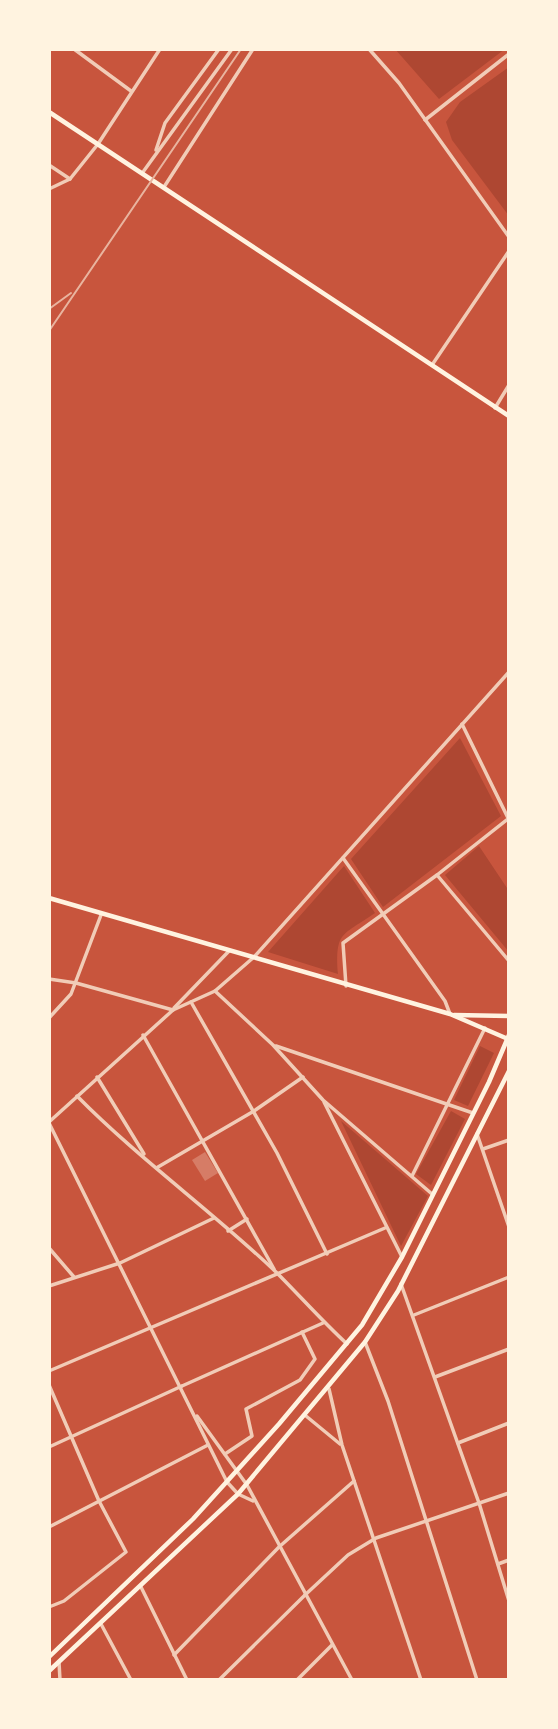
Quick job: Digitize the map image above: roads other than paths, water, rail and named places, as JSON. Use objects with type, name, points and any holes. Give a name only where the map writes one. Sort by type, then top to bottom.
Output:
[{"type":"main road","points":[[49,112],[509,416]]},
{"type":"main road","points":[[49,898],[450,1014],[508,1038],[402,1257],[376,1304],[347,1344],[170,1543],[49,1657]]},
{"type":"main road","points":[[450,1014],[509,1016]]},
{"type":"main road","points":[[49,1671],[247,1485],[329,1389],[365,1342],[401,1284],[509,1071]]},
{"type":"street","points":[[74,49],[131,91]]},
{"type":"street","points":[[49,189],[71,179],[98,144],[160,49]]},
{"type":"street","points":[[155,153],[165,123],[219,49]]},
{"type":"street","points":[[143,172],[232,49]]},
{"type":"street","points":[[164,187],[253,49]]},
{"type":"street","points":[[369,49],[425,120],[509,237]]},
{"type":"street","points":[[425,120],[509,54]]},
{"type":"street","points":[[49,165],[71,179]]},
{"type":"street","points":[[432,365],[509,251]]},
{"type":"street","points":[[495,408],[509,385]]},
{"type":"street","points":[[49,979],[76,983],[173,1010],[215,991],[254,957],[509,672]]},
{"type":"street","points":[[346,986],[343,943],[509,819],[462,724]]},
{"type":"street","points":[[343,857],[445,1001],[450,1014]]},
{"type":"street","points":[[437,875],[492,944],[509,961]]},
{"type":"street","points":[[49,1018],[71,994],[101,915]]},
{"type":"street","points":[[230,950],[173,1010],[49,1122],[227,1482],[238,1494],[253,1501]]},
{"type":"street","points":[[215,991],[273,1045],[323,1100],[432,1194]]},
{"type":"street","points":[[191,1002],[254,1111],[327,1254]]},
{"type":"street","points":[[412,1176],[485,1028]]},
{"type":"street","points":[[144,1035],[276,1272]]},
{"type":"street","points":[[273,1045],[473,1113]]},
{"type":"street","points":[[97,1077],[145,1156]]},
{"type":"street","points":[[158,1167],[254,1111],[303,1077]]},
{"type":"street","points":[[77,1096],[120,1139],[158,1167],[276,1272],[347,1344]]},
{"type":"street","points":[[323,1100],[402,1257]]},
{"type":"street","points":[[477,1134],[509,1227]]},
{"type":"street","points":[[483,1149],[509,1140]]},
{"type":"street","points":[[49,1286],[120,1263],[214,1218]]},
{"type":"street","points":[[228,1231],[247,1219]]},
{"type":"street","points":[[49,1371],[150,1325],[386,1228]]},
{"type":"street","points":[[49,1248],[74,1276]]},
{"type":"street","points":[[414,1315],[509,1277]]},
{"type":"street","points":[[401,1284],[479,1503],[509,1601]]},
{"type":"street","points":[[49,1447],[324,1323]]},
{"type":"street","points":[[225,1454],[252,1436],[246,1409],[300,1380],[316,1359],[302,1332]]},
{"type":"street","points":[[365,1342],[388,1401],[477,1680]]},
{"type":"street","points":[[435,1377],[509,1349]]},
{"type":"street","points":[[49,1385],[99,1501],[126,1552],[64,1601],[49,1607]]},
{"type":"street","points":[[329,1389],[342,1445],[376,1538],[422,1680]]},
{"type":"street","points":[[191,1408],[247,1485],[253,1501],[352,1680]]},
{"type":"street","points":[[306,1416],[342,1445]]},
{"type":"street","points":[[458,1443],[509,1423]]},
{"type":"street","points":[[49,1527],[208,1445]]},
{"type":"street","points":[[174,1655],[279,1547],[354,1481]]},
{"type":"street","points":[[219,1680],[348,1555],[376,1538],[509,1493]]},
{"type":"street","points":[[497,1564],[509,1560]]},
{"type":"street","points":[[141,1587],[187,1680]]},
{"type":"street","points":[[101,1624],[131,1680]]},
{"type":"street","points":[[297,1680],[332,1645]]},
{"type":"street","points":[[58,1662],[60,1680]]},
{"type":"railway","points":[[49,331],[241,49]]},
{"type":"railway","points":[[49,309],[71,293]]}]
